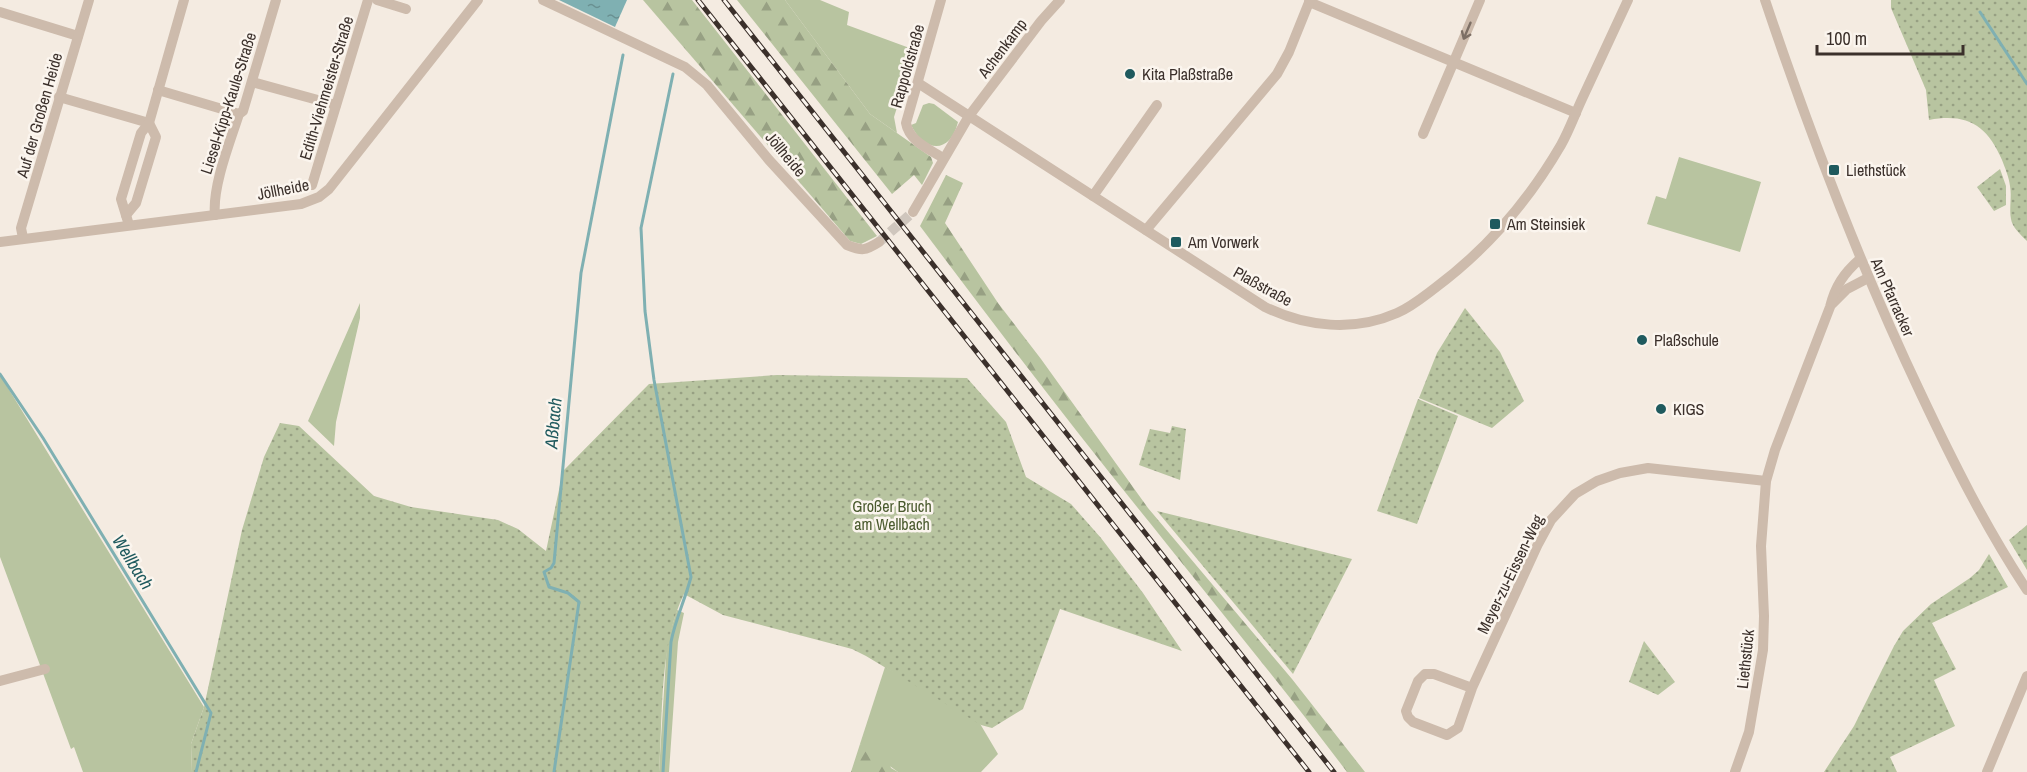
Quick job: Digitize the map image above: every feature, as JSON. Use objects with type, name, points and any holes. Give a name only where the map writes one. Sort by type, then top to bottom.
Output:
[{"type":"street","name":"Auf der Großen Heide","points":[[22,238],[21,228],[89,0]]},
{"type":"street","points":[[127,220],[121,199],[141,134],[149,123],[184,0]]},
{"type":"street","name":"Liesel-Kipp-Kaule-Straße","points":[[215,215],[213,202],[276,0]]},
{"type":"street","name":"Edith-Viehmeister-Straße","points":[[312,185],[368,0]]},
{"type":"street","points":[[377,0],[406,9]]},
{"type":"street","name":"Jöllheide","points":[[0,242],[127,220],[215,215],[301,204],[320,197],[329,189],[478,0]]},
{"type":"street","name":"Jöllheide","points":[[543,0],[685,66],[707,85],[846,245],[867,250],[879,242]]},
{"type":"street","name":"Rappoldstraße","points":[[940,0],[906,123],[907,130],[914,138],[944,158]]},
{"type":"street","name":"Achenkamp","points":[[969,116],[1041,21],[1060,0]]},
{"type":"street","points":[[1423,134],[1480,0]]},
{"type":"street","name":"Plaßstraße","points":[[918,83],[1222,280],[1279,314],[1332,325],[1357,324],[1396,313],[1413,304],[1454,273],[1493,237],[1521,204],[1562,143],[1628,0]]},
{"type":"street","name":"Am Pfarracker","points":[[1765,0],[1799,102],[1868,278],[1947,451],[1984,520],[2027,590]]},
{"type":"street","points":[[1146,230],[1277,74],[1310,1],[1576,113]]},
{"type":"street","points":[[0,12],[78,36]]},
{"type":"street","points":[[252,81],[336,105]]},
{"type":"street","points":[[158,90],[239,114]]},
{"type":"street","points":[[59,97],[149,123],[156,137],[136,203],[127,220]]},
{"type":"street","points":[[1093,196],[1157,105]]},
{"type":"street","points":[[913,212],[969,116]]},
{"type":"street","name":"Liethstück","points":[[1735,772],[1749,732],[1763,650],[1761,546],[1766,481],[1775,450],[1830,307],[1834,290],[1846,271],[1860,259]]},
{"type":"street","name":"Liethstück","points":[[1830,307],[1846,289],[1868,278]]},
{"type":"street","name":"Meyer-zu-Eissen-Weg","points":[[1472,688],[1434,674],[1425,674],[1418,681],[1406,711],[1408,717],[1413,722],[1447,735],[1458,728],[1472,688],[1538,544],[1551,520],[1575,494],[1597,481],[1620,472],[1648,468],[1766,481]]},
{"type":"street","points":[[0,681],[45,669]]},
{"type":"street","points":[[1987,772],[2027,676]]},
{"type":"green space","points":[[643,0],[692,0],[877,236],[861,244],[850,241]]},
{"type":"green space","points":[[737,0],[785,0],[870,114],[931,157],[933,163],[922,185],[914,175],[892,194]]},
{"type":"green space","points":[[785,0],[820,0],[849,12],[847,25],[915,50],[894,117],[897,133],[870,114]]},
{"type":"green space","points":[[1891,0],[2027,0],[2027,241],[2012,222],[2009,179],[1990,138],[1974,124],[1965,120],[1942,118],[1929,120],[1926,90],[1891,8]]},
{"type":"green space","points":[[934,104],[958,122],[954,133],[943,145],[929,145],[916,134],[911,125],[916,123],[923,105]]},
{"type":"green space","points":[[1679,157],[1761,182],[1740,252],[1647,224],[1656,196],[1666,199]]},
{"type":"green space","points":[[2000,169],[2006,186],[2006,205],[1994,211],[1977,187]]},
{"type":"green space","points":[[946,175],[963,183],[945,223],[998,303],[1148,508],[1292,679],[1365,772],[1347,772],[1062,413],[920,226]]},
{"type":"green space","points":[[360,303],[360,318],[336,422],[334,446],[308,421]]},
{"type":"green space","points":[[1465,308],[1500,352],[1524,401],[1492,428],[1419,398],[1437,353]]},
{"type":"green space","points":[[0,375],[204,707],[191,744],[192,772],[83,772],[74,747],[71,749],[0,557]]},
{"type":"green space","name":"Großer Bruch am Wellbach","points":[[777,375],[967,378],[1006,422],[1026,477],[1071,504],[1101,538],[1143,593],[1182,651],[1060,609],[1023,709],[992,728],[981,725],[852,649],[723,615],[684,594],[670,635],[666,658],[659,772],[192,772],[191,744],[204,707],[242,530],[264,457],[280,423],[299,426],[374,496],[411,507],[498,520],[518,529],[546,551],[563,471],[649,384]]},
{"type":"green space","points":[[1418,399],[1458,416],[1417,524],[1377,511]]},
{"type":"green space","points":[[1172,426],[1186,429],[1180,480],[1139,465],[1150,429],[1170,433]]},
{"type":"green space","points":[[1157,511],[1352,559],[1293,674]]},
{"type":"green space","points":[[2027,525],[2027,570],[2009,540]]},
{"type":"green space","points":[[1989,554],[2008,587],[1932,623],[1956,669],[1934,680],[1955,726],[1890,757],[1897,772],[1824,772],[1854,726],[1903,631],[1931,604],[1979,570]]},
{"type":"green space","points":[[677,610],[684,613],[678,642],[669,772],[659,772],[667,642]]},
{"type":"green space","points":[[1644,641],[1675,682],[1658,695],[1629,682]]},
{"type":"green space","points":[[885,667],[976,717],[998,754],[981,772],[898,772],[860,744]]},
{"type":"green space","points":[[860,744],[883,755],[891,768],[898,772],[851,772]]},
{"type":"water","points":[[559,0],[627,0],[615,27]]},
{"type":"waterway","points":[[1980,12],[2027,84]]},
{"type":"waterway","name":"Aßbach","points":[[554,772],[579,602],[568,593],[549,587],[544,572],[554,563],[581,273],[623,55]]},
{"type":"waterway","points":[[663,772],[671,642],[691,577],[654,380],[645,311],[641,228],[673,74]]},
{"type":"waterway","name":"Wellbach","points":[[0,374],[43,438],[211,713],[196,772]]},
{"type":"tunnel","points":[[879,242],[913,212]]},
{"type":"railway","points":[[698,0],[1309,772]]},
{"type":"railway","points":[[724,0],[1334,772]]},
{"type":"place","name":"Kita Plaßstraße","points":[[1130,74]]},
{"type":"place","name":"Liethstück","points":[[1834,170]]},
{"type":"place","name":"Am Steinsiek","points":[[1495,224]]},
{"type":"place","name":"Am Vorwerk","points":[[1176,242]]},
{"type":"place","name":"Plaßschule","points":[[1642,340]]},
{"type":"place","name":"KIGS","points":[[1661,409]]}]
